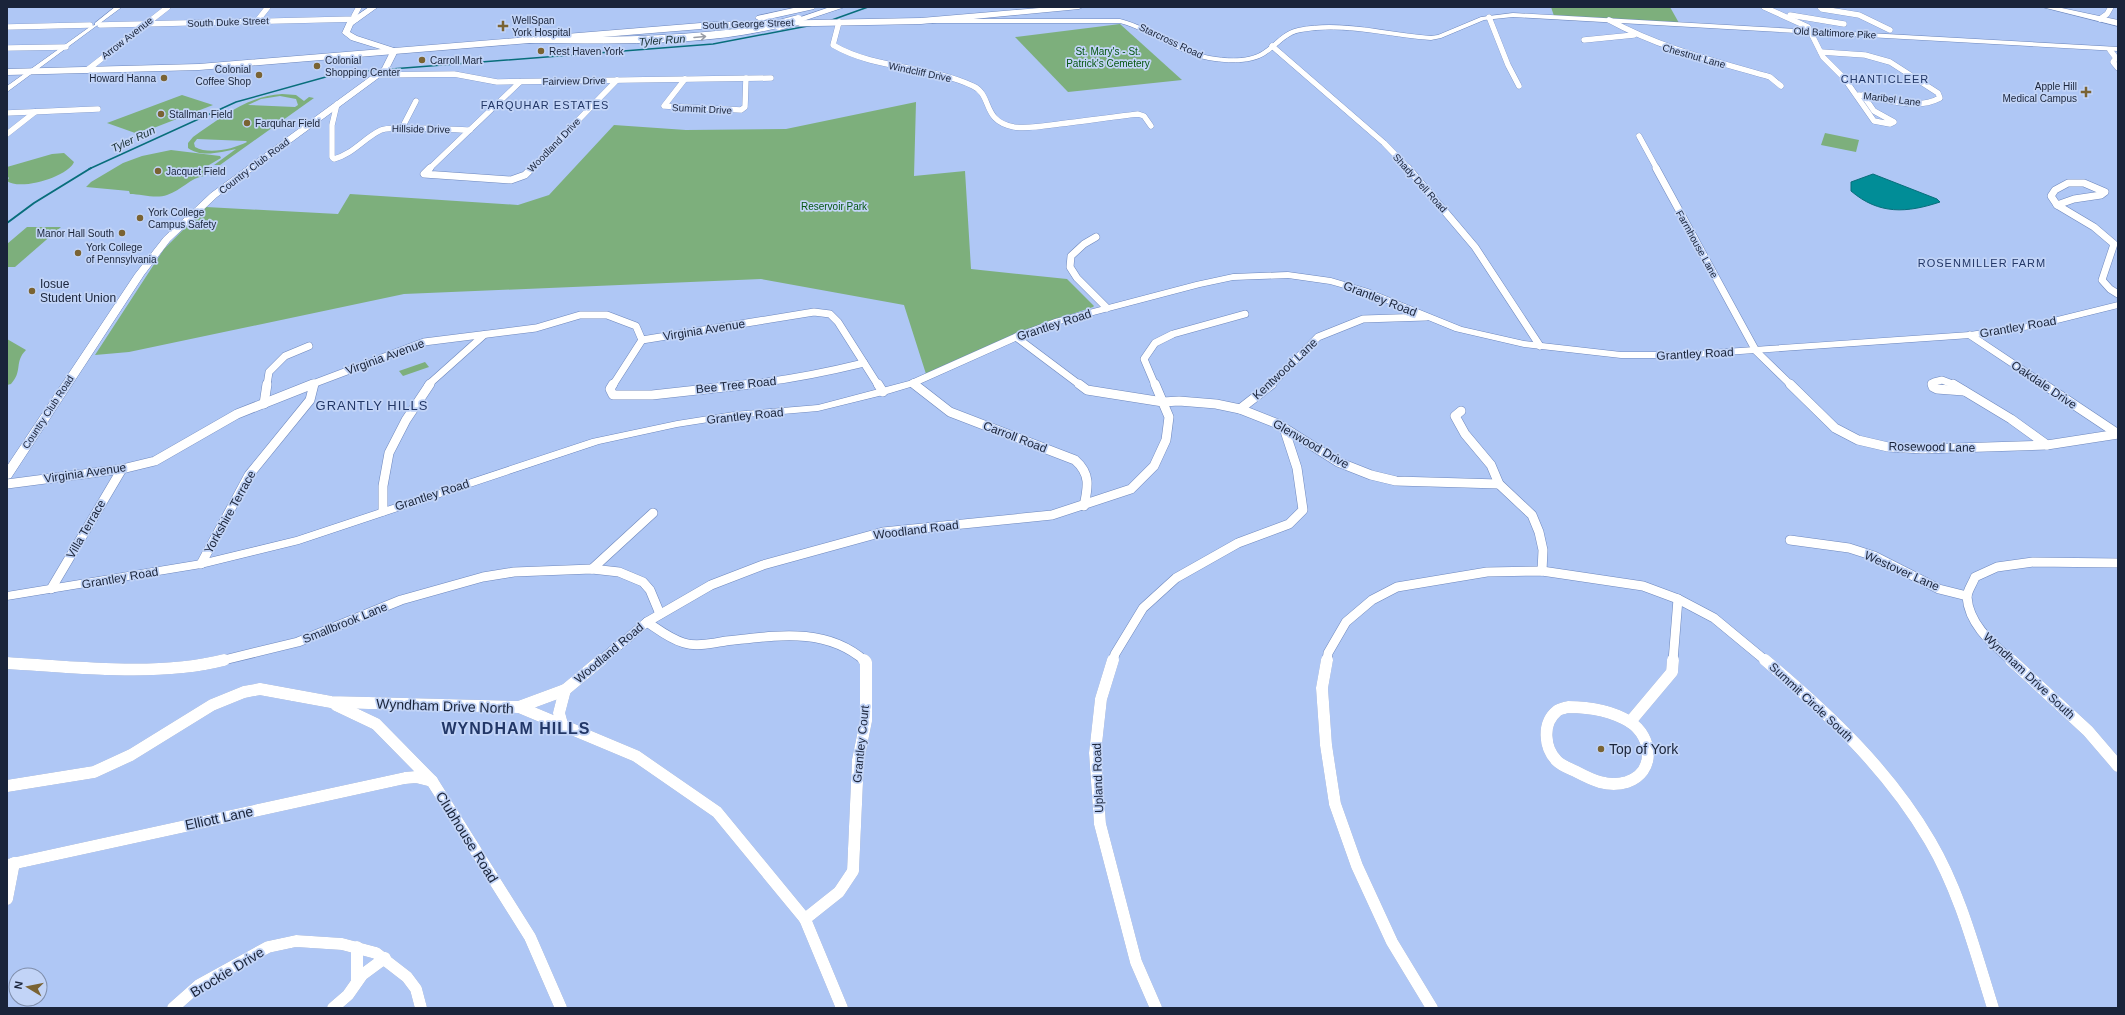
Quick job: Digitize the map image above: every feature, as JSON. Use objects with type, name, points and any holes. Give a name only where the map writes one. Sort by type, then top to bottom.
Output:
[{"type":"highway","points":[[713,24],[776,15],[811,7]]},
{"type":"highway","points":[[522,40],[684,38],[740,32],[779,25],[840,7]]},
{"type":"main road","points":[[374,7],[350,24],[346,33],[354,38],[394,51]]},
{"type":"main road","name":"South George Street","points":[[7,72],[206,67],[713,24],[921,21],[1079,7]]},
{"type":"main road","points":[[2046,7],[2118,23]]},
{"type":"main road","points":[[357,53],[371,49],[372,46],[368,42]]},
{"type":"main road","name":"South George Street","points":[[296,60],[357,53],[394,51]]},
{"type":"main road","name":"Country Club Road","points":[[7,475],[136,281],[167,239],[214,195],[383,70],[394,51]]},
{"type":"street","points":[[7,90],[119,7]]},
{"type":"street","name":"Arrow Avenue","points":[[87,70],[168,7]]},
{"type":"street","points":[[256,21],[268,7]]},
{"type":"street","points":[[356,19],[354,16],[358,7]]},
{"type":"street","points":[[1764,7],[1804,25],[1812,32],[1819,40],[1817,41],[1821,52],[1855,94],[1874,121],[1890,124],[1894,122],[1894,120],[1874,111],[1863,95]]},
{"type":"street","points":[[1820,7],[1822,9],[1859,15],[1890,30]]},
{"type":"street","points":[[2100,19],[2107,14],[2111,7]]},
{"type":"street","points":[[1773,12],[1844,24]]},
{"type":"street","points":[[1489,17],[1508,66],[1519,86]]},
{"type":"street","name":"Starcross Road","points":[[921,21],[1120,21],[1138,26],[1197,56],[1215,59],[1260,56],[1288,33],[1297,30],[1328,27],[1405,36],[1438,37],[1489,17],[1552,17]]},
{"type":"street","name":"Old Baltimore Pike","points":[[1552,17],[2112,49]]},
{"type":"street","name":"South Duke Street","points":[[7,27],[356,19]]},
{"type":"street","name":"Chestnut Lane","points":[[1609,20],[1634,35],[1665,48],[1770,77],[1781,86]]},
{"type":"street","name":"Windcliff Drive","points":[[839,22],[833,45],[849,56],[948,77],[978,88],[982,94],[989,113],[998,121],[1007,126],[1032,128],[1138,114],[1144,116],[1151,126]]},
{"type":"street","points":[[1584,40],[1634,35]]},
{"type":"street","name":"Shady Dell Road","points":[[1272,46],[1384,143],[1422,183],[1475,247],[1540,346]]},
{"type":"street","points":[[7,48],[66,47]]},
{"type":"street","points":[[2117,66],[2113,62],[2116,58],[2109,51],[2112,49],[2118,54]]},
{"type":"street","name":"Maribel Lane","points":[[1821,52],[1865,55],[1890,62],[1938,93],[1940,98],[1932,102],[1916,104],[1855,94]]},
{"type":"street","name":"Fairview Drive","points":[[383,70],[454,74],[497,82],[771,78]]},
{"type":"street","name":"Summit Drive","points":[[685,79],[664,106],[696,109],[741,110],[745,107],[746,78]]},
{"type":"street","name":"Woodland Drive","points":[[470,130],[424,174],[429,176],[511,180],[519,178],[525,175],[617,80]]},
{"type":"street","points":[[470,130],[520,82]]},
{"type":"street","points":[[402,128],[416,101]]},
{"type":"street","name":"Hillside Drive","points":[[337,104],[332,125],[334,144],[332,157],[334,159],[346,154],[380,129],[402,128],[470,130]]},
{"type":"street","points":[[7,113],[98,109]]},
{"type":"street","points":[[7,134],[35,112]]},
{"type":"street","name":"Farmhouse Lane","points":[[1639,136],[1756,350]]},
{"type":"street","points":[[2057,205],[2074,198],[2101,195],[2105,192],[2098,187],[2088,184],[2072,183],[2053,192],[2051,196],[2057,205],[2101,232],[2116,244],[2102,280],[2110,289],[2118,294]]},
{"type":"street","points":[[1096,238],[1084,244],[1071,256],[1070,267],[1077,278],[1107,308]]},
{"type":"street","name":"Grantley Road","points":[[7,596],[51,590],[201,564],[299,540],[596,441],[677,424],[721,417],[818,408],[883,392],[913,383],[1016,337],[1059,321],[1218,280],[1255,275],[1288,275],[1320,279],[1347,285],[1426,317],[1478,335],[1540,346],[1642,356],[1756,350],[1970,335],[2037,324],[2118,306]]},
{"type":"street","name":"Virginia Avenue","points":[[7,484],[122,469],[155,460],[238,414],[373,360],[424,342],[536,328],[580,315],[607,315],[636,326],[642,340],[814,312],[830,314],[838,322],[864,363]]},
{"type":"street","name":"Woodland Road","points":[[518,707],[565,690],[647,622],[660,614],[711,585],[764,565],[883,532],[1052,515],[1084,506],[1131,488],[1154,466],[1166,440],[1169,418],[1144,359],[1155,343],[1173,334],[1245,314]]},
{"type":"street","name":"Kentwood Lane","points":[[1240,409],[1266,390],[1318,337],[1363,319],[1426,317]]},
{"type":"street","points":[[383,511],[383,486],[389,453],[406,420],[426,387],[484,335]]},
{"type":"street","name":"Oakdale Drive","points":[[1970,335],[2118,434]]},
{"type":"street","name":"Glenwood Drive","points":[[1016,337],[1088,390],[1163,402],[1179,401],[1216,404],[1240,409],[1284,428],[1338,462],[1371,476],[1396,481],[1499,484]]},
{"type":"street","name":"Bee Tree Road","points":[[642,340],[610,389],[613,395],[652,395],[700,388],[773,382],[820,374],[864,363]]},
{"type":"street","points":[[264,404],[269,372],[285,356],[309,346]]},
{"type":"street","name":"Rosewood Lane","points":[[1756,350],[1835,428],[1858,440],[1888,447],[1923,449],[2047,445],[2118,434]]},
{"type":"street","points":[[864,363],[883,392]]},
{"type":"street","name":"Carroll Road","points":[[913,383],[939,405],[950,412],[1075,460],[1084,466],[1090,480],[1084,506]]},
{"type":"street","name":"Yorkshire Terrace","points":[[201,564],[249,475],[310,400],[314,384]]},
{"type":"street","points":[[1964,391],[2024,426],[2047,445]]},
{"type":"street","points":[[1460,411],[1455,416],[1466,434],[1491,465],[1499,484],[1532,515],[1539,532],[1543,550],[1542,571]]},
{"type":"street","name":"Upland Road","points":[[1156,1008],[1136,962],[1100,824],[1095,753],[1101,699],[1115,654],[1142,608],[1176,578],[1238,543],[1290,524],[1302,510],[1302,488],[1296,463],[1284,428]]},
{"type":"street","name":"Villa Terrace","points":[[51,590],[122,469]]},
{"type":"street","points":[[592,569],[653,513]]},
{"type":"street","name":"Westover Lane","points":[[1790,540],[1849,548],[1874,556],[1939,589],[1967,596]]},
{"type":"street","points":[[1967,596],[1975,577],[1997,566],[2033,562],[2118,563]]},
{"type":"street","name":"Smallbrook Lane","points":[[7,663],[101,668],[169,668],[217,662],[298,642],[401,600],[483,577],[514,572],[592,569],[619,572],[643,582],[650,590],[660,614]]},
{"type":"street","name":"Summit Circle South","points":[[1432,1008],[1392,942],[1357,866],[1335,804],[1326,745],[1322,688],[1328,653],[1346,622],[1372,600],[1397,586],[1487,572],[1542,571],[1643,586],[1678,599],[1714,618],[1818,705],[1858,745],[1896,792],[1930,840],[1963,911],[1993,1008]]},
{"type":"street","name":"Wyndham Drive South","points":[[1967,596],[1974,622],[1993,644],[2088,731],[2118,766]]},
{"type":"street","points":[[1630,722],[1672,672],[1678,599]]},
{"type":"street","name":"Grantley Court","points":[[647,622],[667,636],[686,644],[797,636],[822,638],[858,652],[866,662],[866,721],[858,760],[853,871],[839,892],[805,919]]},
{"type":"street","name":"Wyndham Drive North","points":[[7,786],[94,772],[131,755],[212,705],[244,692],[260,689],[290,693],[331,702],[518,707],[636,756],[717,812],[778,884],[805,919],[842,1008]]},
{"type":"street","name":"Woodland Road","points":[[562,724],[559,713],[565,690]]},
{"type":"street","name":"Clubhouse Road","points":[[331,702],[376,724],[432,781],[530,937],[561,1008]]},
{"type":"street","points":[[1585,706],[1610,713],[1630,722],[1647,744],[1650,759],[1646,771],[1635,779],[1625,783],[1607,784],[1588,779],[1557,761],[1546,739],[1546,728],[1553,715],[1563,708],[1585,706]]},
{"type":"street","name":"Elliott Lane","points":[[10,864],[406,778],[416,777],[432,781]]},
{"type":"street","points":[[7,899],[10,864]]},
{"type":"street","name":"Brockie Drive","points":[[173,1008],[199,986],[268,947],[296,941],[327,942],[356,947],[368,950],[385,958],[407,977],[416,989],[421,1008]]},
{"type":"street","points":[[356,947],[357,981]]},
{"type":"street","points":[[333,1008],[348,995],[357,981],[385,958]]},
{"type":"green space","points":[[1551,7],[1670,7],[1679,23],[1554,16]]},
{"type":"green space","name":"St. Mary's - St. Patrick's Cemetery","points":[[1120,24],[1182,80],[1068,92],[1015,37]]},
{"type":"green space","name":"Farquhar Field","points":[[282,94],[296,95],[304,101],[309,97],[314,98],[220,165],[214,165],[236,149],[205,154],[188,148],[188,143],[193,137],[224,116],[246,103],[269,96]],"holes":[[[280,96],[296,99],[298,105],[295,107],[248,105],[261,99]],[[197,139],[246,141],[247,142],[228,149],[207,151],[195,147],[194,143]]]},
{"type":"green space","name":"Stallman Field","points":[[182,95],[213,105],[138,134],[107,123]]},
{"type":"green space","name":"Reservoir Park","points":[[916,102],[914,176],[965,171],[971,269],[1067,279],[1094,306],[1093,307],[1051,321],[926,374],[904,305],[761,279],[404,294],[129,352],[95,355],[164,249],[206,207],[338,214],[350,194],[518,205],[549,195],[614,125],[686,130],[786,129]]},
{"type":"green space","points":[[1825,133],[1859,140],[1856,152],[1821,145]]},
{"type":"green space","name":"Jacquet Field","points":[[171,150],[220,156],[221,158],[209,165],[204,176],[194,179],[172,193],[163,196],[130,194],[129,191],[86,187],[91,182],[123,163],[142,156]]},
{"type":"green space","points":[[64,153],[74,162],[70,168],[63,173],[43,181],[32,183],[13,184],[7,181],[9,178],[7,176],[7,167],[52,154]]},
{"type":"green space","points":[[27,227],[61,227],[15,267],[7,267],[7,244]]},
{"type":"green space","points":[[7,339],[26,350],[20,359],[15,379],[11,384],[7,385]]},
{"type":"green space","points":[[425,362],[429,367],[403,376],[399,371]]},
{"type":"shaded area","points":[[1873,174],[1937,199],[1940,202],[1928,206],[1905,210],[1883,208],[1872,204],[1851,191],[1851,182]]},
{"type":"waterway","name":"Tyler Run","points":[[829,21],[868,7]]},
{"type":"waterway","name":"Tyler Run","points":[[90,168],[236,102],[340,73],[713,44],[813,25]]},
{"type":"waterway","name":"Tyler Run","points":[[7,223],[34,203],[90,168]]},
{"type":"place","name":"WellSpan York Hospital","points":[[503,26]]},
{"type":"place","name":"Rest Haven York","points":[[541,51]]},
{"type":"place","name":"Carroll Mart","points":[[422,60]]},
{"type":"place","name":"Colonial Shopping Center","points":[[317,66]]},
{"type":"place","name":"Colonial Coffee Shop","points":[[259,75]]},
{"type":"place","name":"Howard Hanna","points":[[164,78]]},
{"type":"place","name":"Apple Hill Medical Campus","points":[[2086,92]]},
{"type":"place","name":"Stallman Field","points":[[161,114]]},
{"type":"place","name":"Farquhar Field","points":[[247,123]]},
{"type":"place","name":"Jacquet Field","points":[[158,171]]},
{"type":"place","name":"York College Campus Safety","points":[[140,218]]},
{"type":"place","name":"Manor Hall South","points":[[122,233]]},
{"type":"place","name":"York College of Pennsylvania","points":[[78,253]]},
{"type":"place","name":"Iosue Student Union","points":[[32,291]]},
{"type":"place","name":"Top of York","points":[[1601,749]]},
{"type":"district","name":"CHANTICLEER","points":[[1885,79]]},
{"type":"district","name":"FARQUHAR ESTATES","points":[[545,105]]},
{"type":"district","name":"ROSENMILLER FARM","points":[[1982,263]]},
{"type":"district","name":"GRANTLY HILLS","points":[[372,405]]},
{"type":"district","name":"WYNDHAM HILLS","points":[[516,728]]}]
